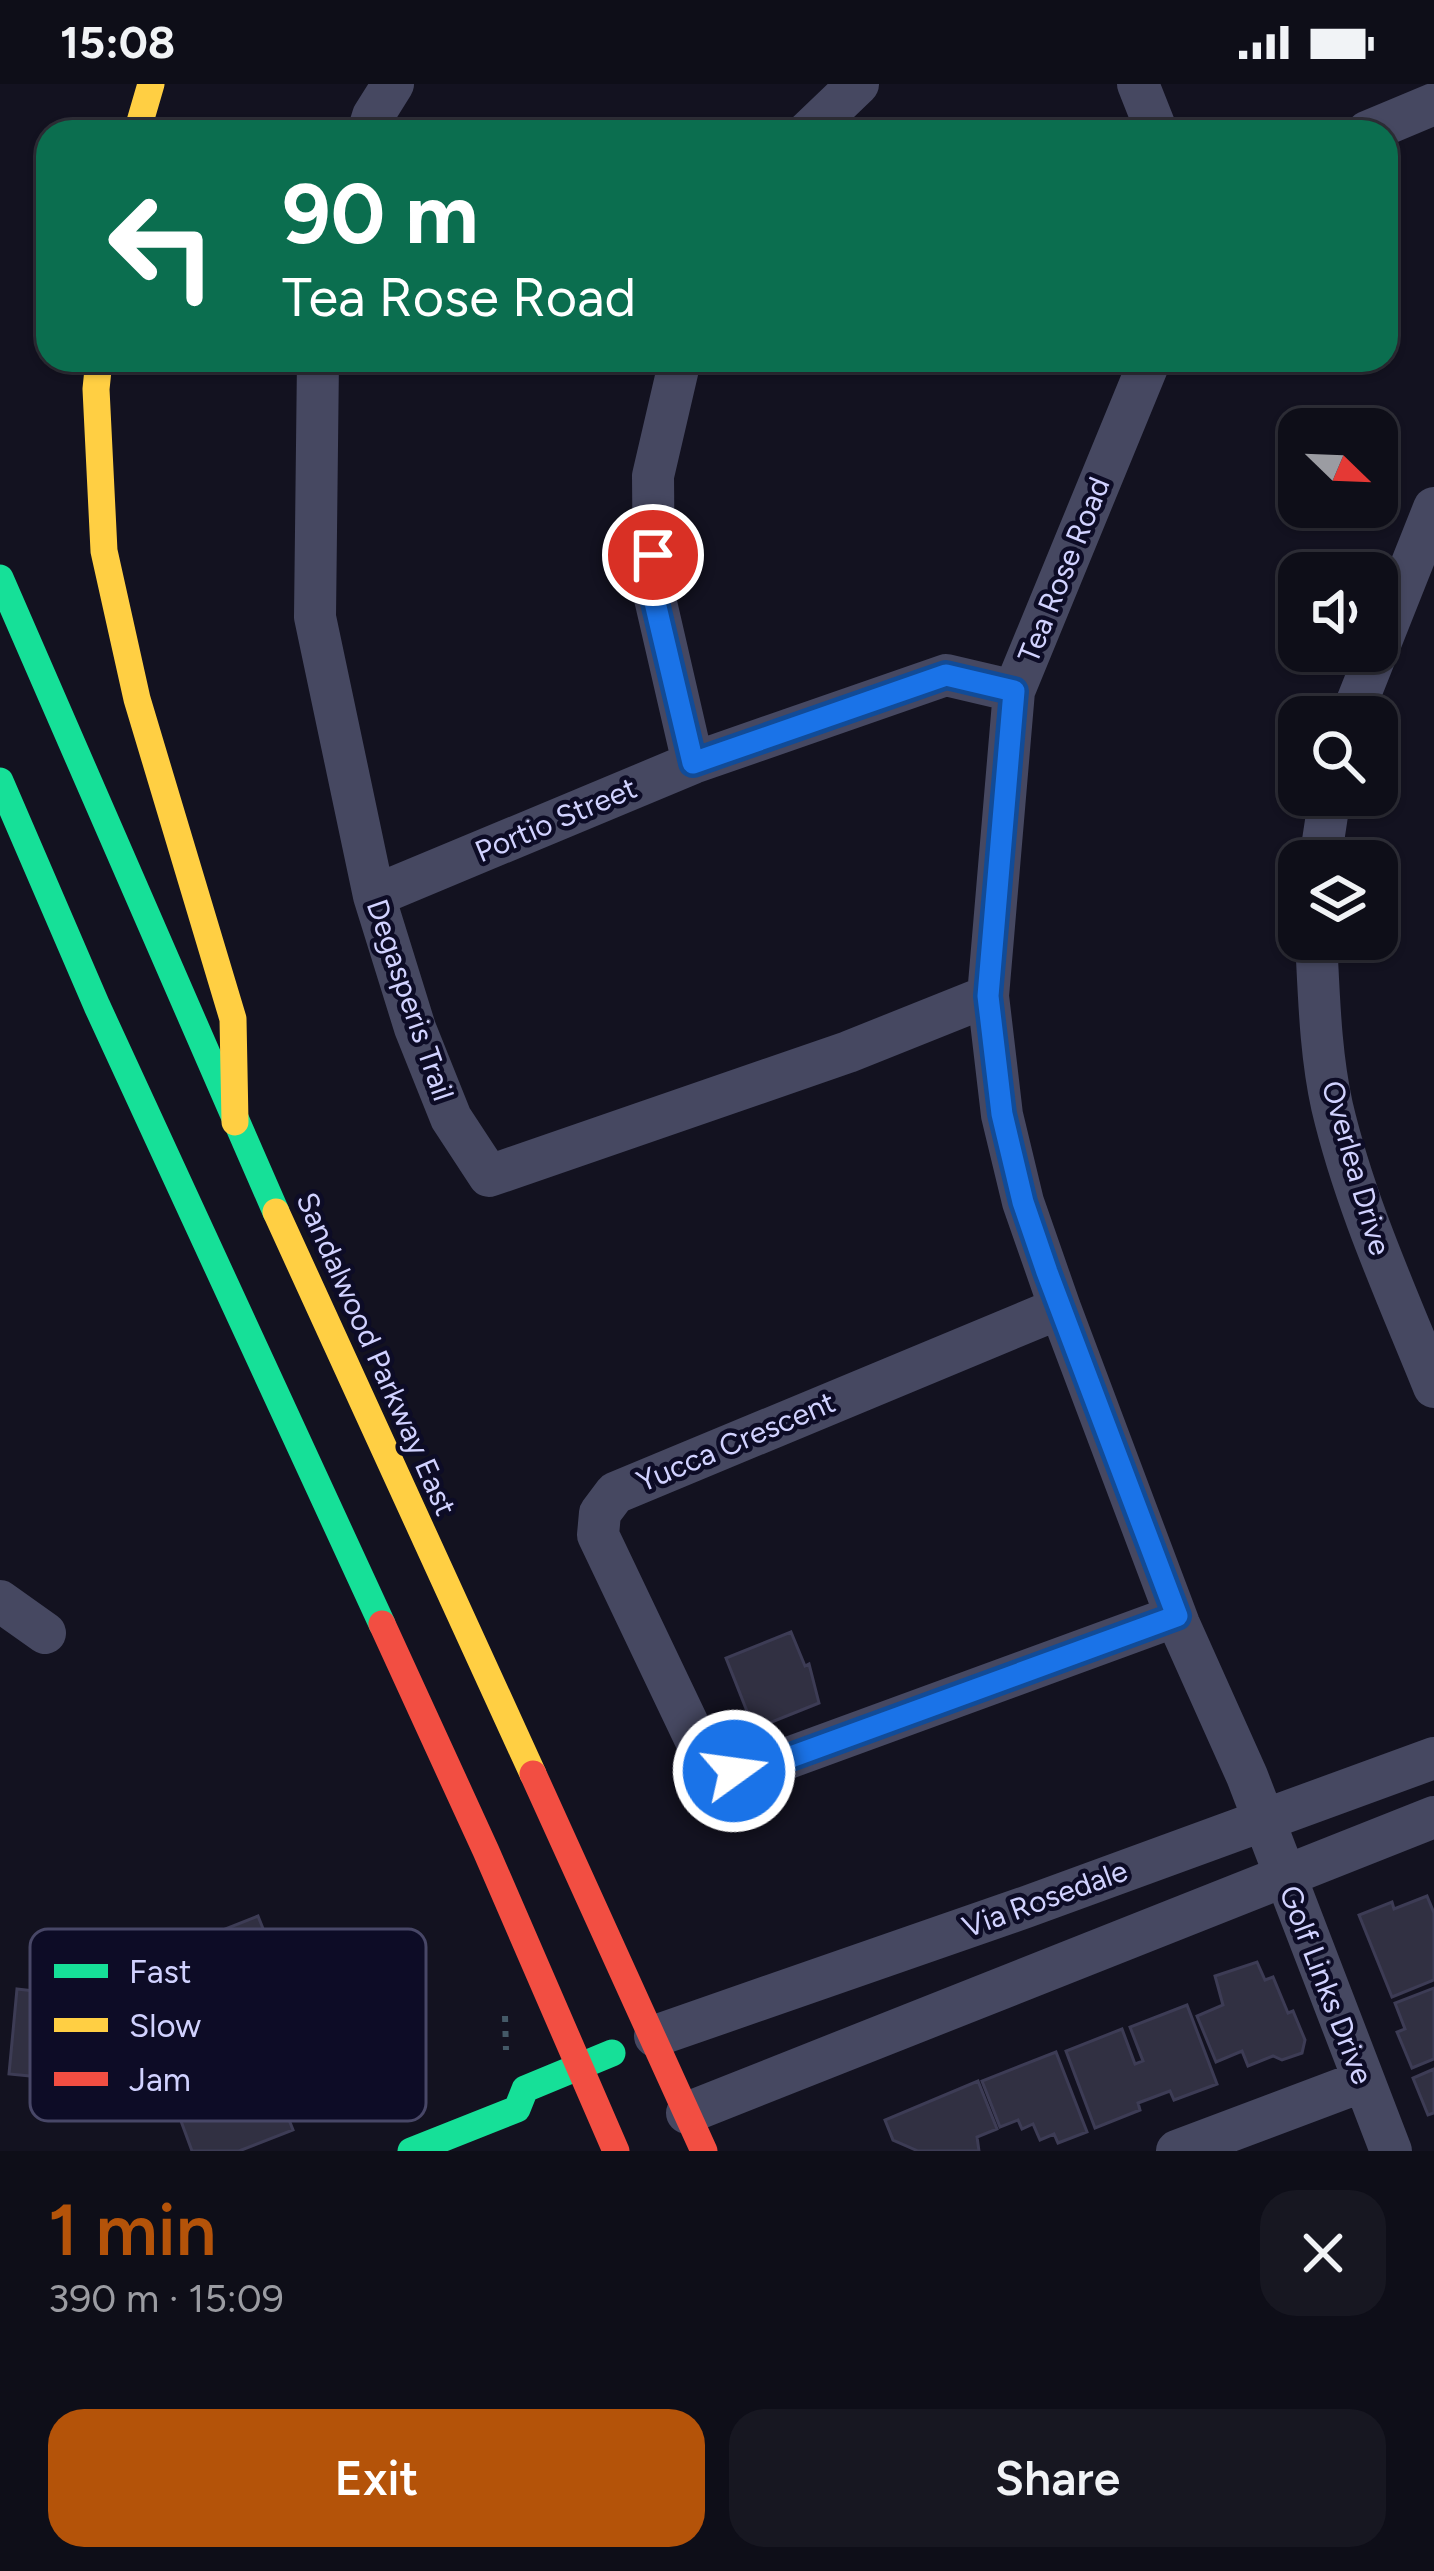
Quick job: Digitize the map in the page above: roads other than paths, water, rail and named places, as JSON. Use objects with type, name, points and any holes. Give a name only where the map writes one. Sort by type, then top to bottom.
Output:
[{"type":"main road","points":[[140,120],[151,84]]},
{"type":"main road","points":[[98,372],[104,551],[137,699],[233,1018],[235,1121]]},
{"type":"main road","name":"Sandalwood Parkway East","points":[[0,578],[235,1121],[655,2036],[687,2128]]},
{"type":"main road","points":[[0,781],[97,1006],[476,1830],[615,2146]]},
{"type":"main road","points":[[412,2151],[518,2109],[525,2089],[655,2036]]},
{"type":"street","points":[[372,120],[393,84]]},
{"type":"street","points":[[820,120],[858,84]]},
{"type":"street","points":[[1138,84],[1152,120]]},
{"type":"street","points":[[1396,120],[1434,104]]},
{"type":"street","name":"Degasperis Trail","points":[[318,372],[315,617],[374,896],[415,1028],[451,1118],[488,1176],[826,1060],[988,996]]},
{"type":"street","points":[[677,372],[653,476],[653,594],[693,763]]},
{"type":"street","name":"Tea Rose Road","points":[[1145,372],[1014,691],[988,996],[1002,1114],[1023,1202],[1177,1616],[1263,1818]]},
{"type":"street","points":[[1359,696],[1434,508]]},
{"type":"street","name":"Portio Street","points":[[374,896],[693,763],[946,675],[1014,691]]},
{"type":"street","name":"Overlea Drive","points":[[1317,960],[1332,1103],[1361,1208],[1434,1388]]},
{"type":"street","name":"Yucca Crescent","points":[[1060,1307],[615,1493],[600,1513],[598,1535],[699,1748],[734,1771],[747,1773],[1177,1616]]},
{"type":"street","points":[[0,1601],[45,1633]]},
{"type":"street","name":"Via Rosedale","points":[[655,2036],[1434,1758]]},
{"type":"street","points":[[687,2128],[1434,1817]]},
{"type":"street","name":"Golf Links Drive","points":[[1263,1818],[1391,2151]]},
{"type":"street","points":[[1177,2151],[1363,2080]]}]
